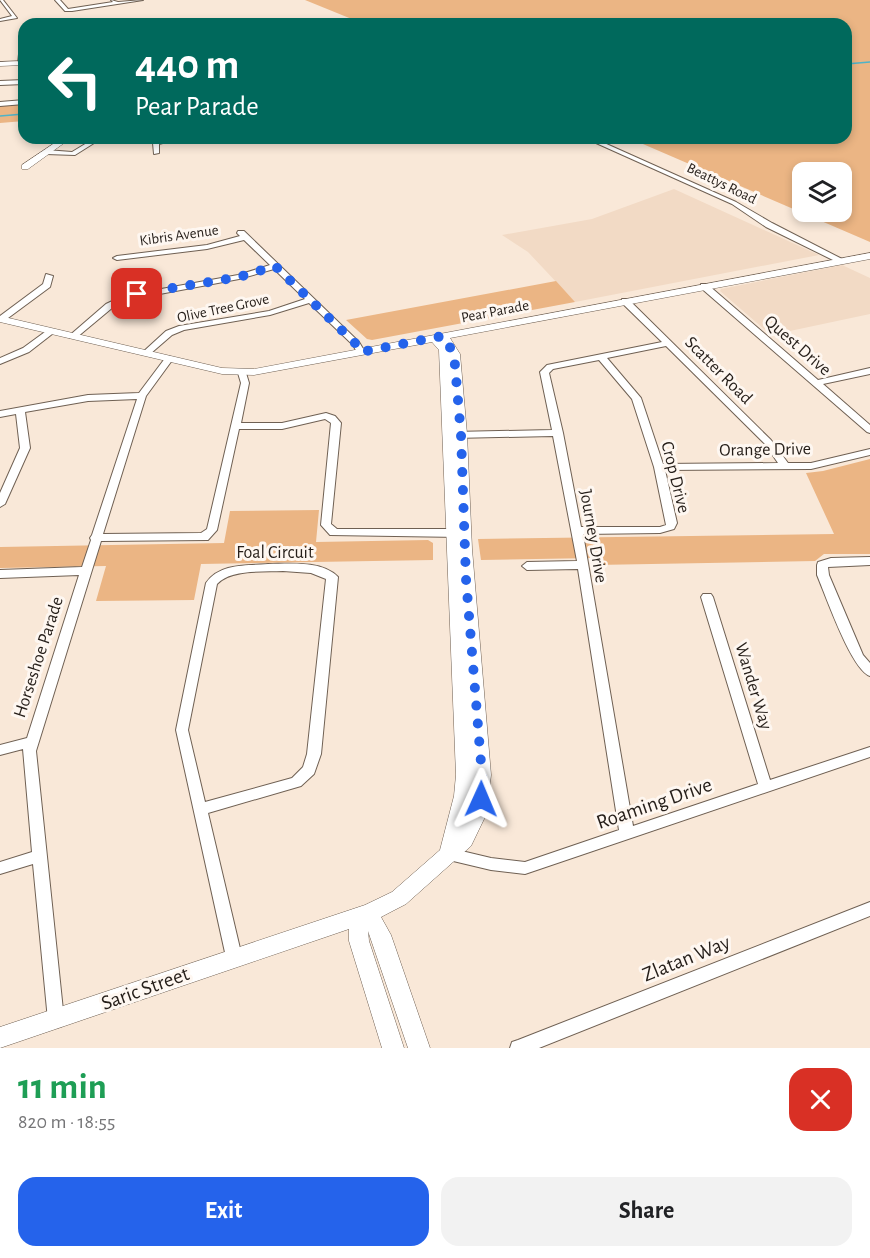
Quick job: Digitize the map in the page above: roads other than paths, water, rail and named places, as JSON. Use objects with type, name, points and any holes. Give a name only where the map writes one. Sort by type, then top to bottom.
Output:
[{"type":"street","points":[[0,20],[15,17],[1,0]]},
{"type":"street","points":[[57,0],[67,10],[141,0]]},
{"type":"street","points":[[0,8],[7,7]]},
{"type":"street","points":[[0,64],[18,63]]},
{"type":"street","points":[[0,83],[18,82]]},
{"type":"street","points":[[0,104],[18,102]]},
{"type":"street","points":[[25,167],[58,144]]},
{"type":"street","points":[[46,152],[73,154],[89,144]]},
{"type":"street","points":[[156,144],[156,153]]},
{"type":"street","name":"Beattys Road","points":[[601,144],[734,203],[769,225],[840,260]]},
{"type":"street","name":"Kibris Avenue","points":[[117,258],[207,247],[243,235],[275,266]]},
{"type":"street","name":"Pear Parade","points":[[0,319],[169,359],[242,373],[870,256]]},
{"type":"street","points":[[73,336],[109,306],[126,298],[239,277],[275,266],[356,344],[361,352]]},
{"type":"street","points":[[0,319],[47,285],[49,276]]},
{"type":"street","name":"Quest Drive","points":[[704,286],[870,430]]},
{"type":"street","name":"Olive Tree Grove","points":[[147,352],[169,333],[182,328],[270,313],[310,300]]},
{"type":"street","name":"Scatter Road","points":[[626,301],[768,442],[785,466]]},
{"type":"street","points":[[0,361],[26,350],[52,331]]},
{"type":"street","name":"Saric Street","points":[[0,1038],[363,915],[399,898],[449,854],[472,829],[481,799],[481,787],[457,533],[454,354],[439,337]]},
{"type":"street","name":"Journey Drive","points":[[627,834],[577,531],[544,372],[546,369],[668,343]]},
{"type":"street","name":"Crop Drive","points":[[577,531],[660,530],[670,527],[672,519],[659,467],[636,398],[601,357]]},
{"type":"street","name":"Horseshoe Parade","points":[[56,1020],[29,751],[142,396],[169,359]]},
{"type":"street","points":[[816,383],[870,371]]},
{"type":"street","points":[[95,538],[204,537],[213,530],[245,383],[242,373]]},
{"type":"street","points":[[0,414],[87,398],[142,396]]},
{"type":"street","points":[[0,504],[25,448],[20,410]]},
{"type":"street","points":[[235,426],[273,427],[326,416],[332,418],[336,423],[326,525],[334,533],[370,535],[457,533]]},
{"type":"street","points":[[455,435],[558,433]]},
{"type":"street","name":"Orange Drive","points":[[659,467],[824,464],[870,452]]},
{"type":"street","points":[[870,561],[831,562],[822,565],[823,575],[858,657],[870,671]]},
{"type":"street","points":[[527,566],[582,565]]},
{"type":"street","name":"Foal Circuit","points":[[200,809],[296,782],[309,770],[314,754],[332,577],[325,571],[305,569],[229,571],[218,576],[212,583],[182,730],[200,809],[234,957]]},
{"type":"street","points":[[0,574],[85,571]]},
{"type":"street","name":"Wander Way","points":[[707,597],[766,787]]},
{"type":"street","points":[[0,750],[31,742]]},
{"type":"street","name":"Roaming Drive","points":[[449,854],[491,864],[525,868],[870,752]]},
{"type":"street","points":[[0,868],[39,856]]},
{"type":"street","name":"Zlatan Way","points":[[518,1048],[870,909]]},
{"type":"street","points":[[363,915],[381,934],[419,1048]]},
{"type":"street","points":[[363,915],[359,941],[393,1048]]},
{"type":"waterway","points":[[852,64],[870,62]]},
{"type":"waterway","points":[[0,116],[18,114]]}]
